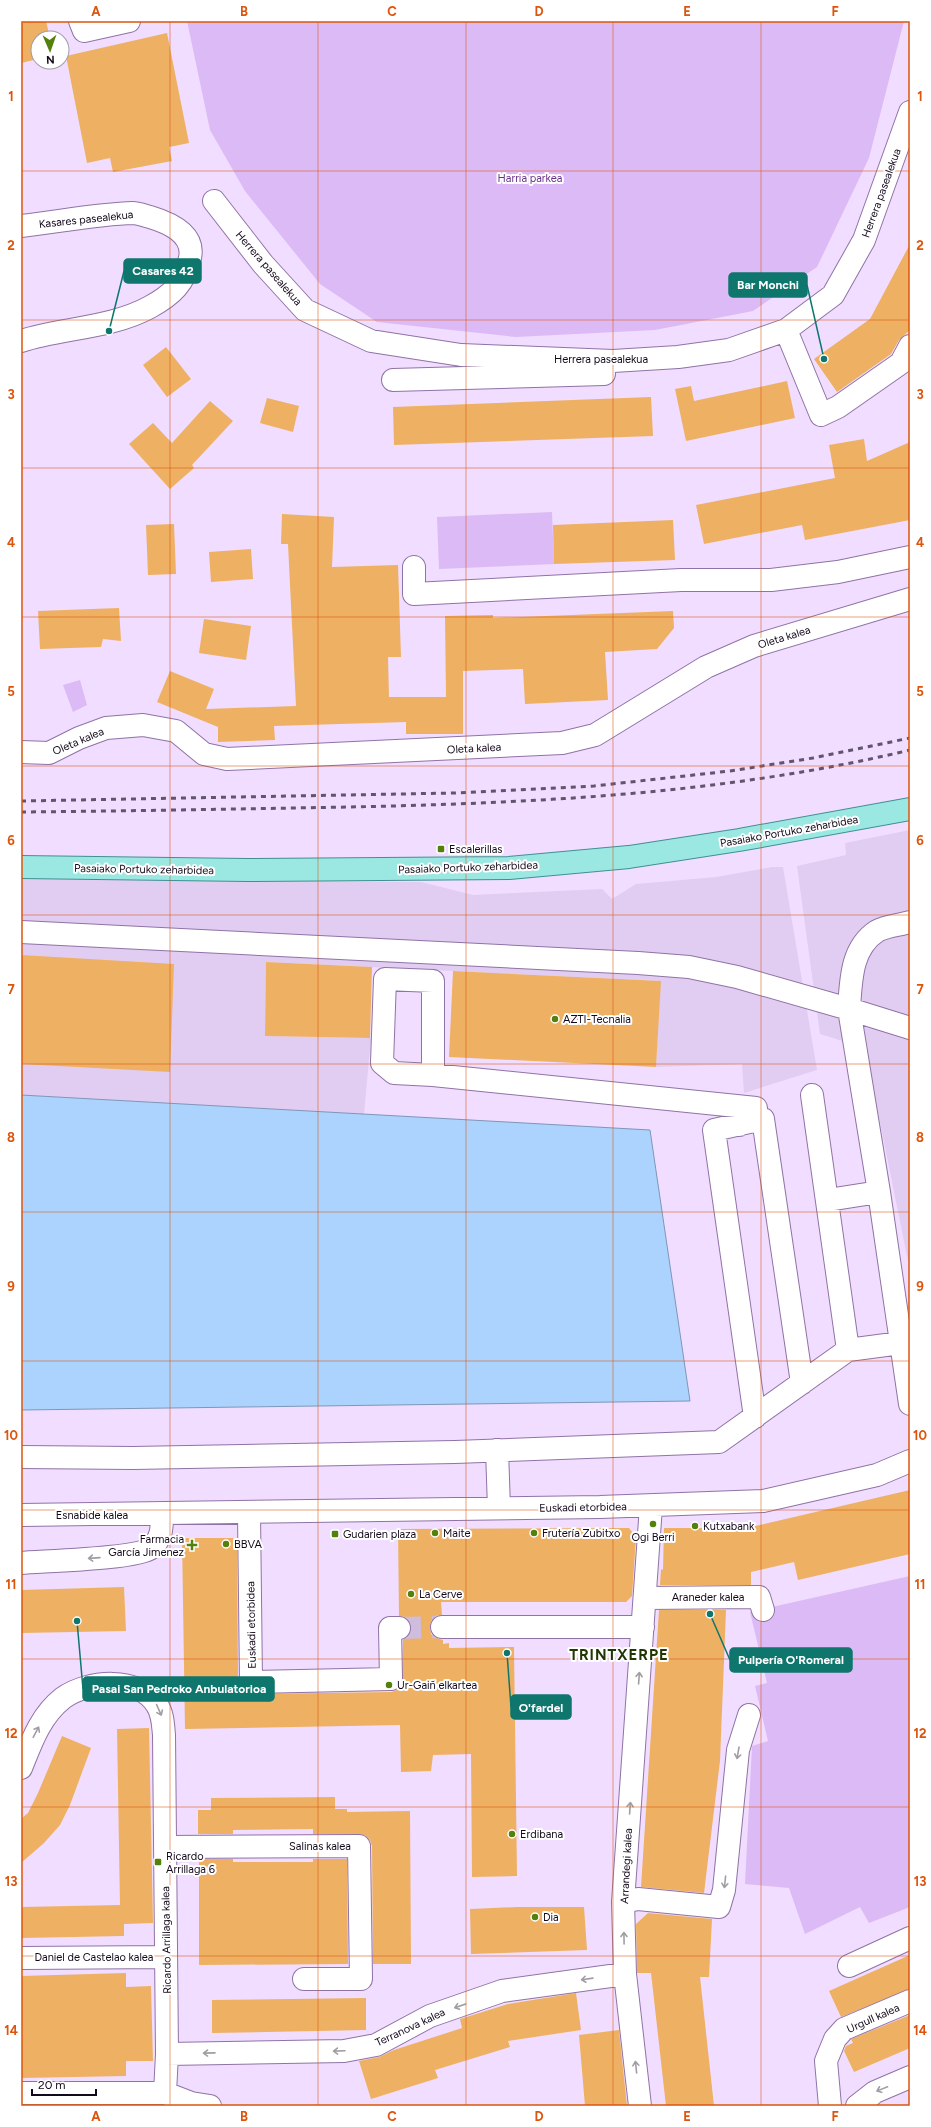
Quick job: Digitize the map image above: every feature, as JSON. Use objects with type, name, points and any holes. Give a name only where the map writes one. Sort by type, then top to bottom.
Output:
[{"type":"main road","name":"Pasaiako Portuko zeharbidea","points":[[21,867],[240,870],[509,868],[636,856],[739,840],[910,809]]},
{"type":"street","points":[[80,21],[84,31],[129,21]]},
{"type":"street","name":"Herrera pasealekua","points":[[214,201],[263,264],[305,310],[372,341],[461,355],[613,361],[729,350],[786,330],[833,295],[864,240],[910,112]]},
{"type":"street","name":"Kasares pasealekua","points":[[21,226],[135,213],[168,223],[185,236],[192,249],[188,269],[175,292],[149,308],[123,318],[43,334],[21,341]]},
{"type":"street","points":[[786,330],[821,414],[838,407],[901,363],[910,346]]},
{"type":"street","points":[[393,380],[635,374],[646,359]]},
{"type":"street","points":[[414,567],[414,594],[681,580],[771,580],[838,572],[910,556]]},
{"type":"street","name":"Oleta kalea","points":[[21,752],[50,753],[79,738],[106,728],[143,725],[176,732],[204,754],[227,759],[562,743],[595,735],[706,667],[754,646],[910,599]]},
{"type":"street","points":[[910,922],[878,931],[861,947],[852,972],[849,1009],[879,1192],[910,1404]]},
{"type":"street","points":[[21,932],[638,963],[682,967],[737,977],[910,1028]]},
{"type":"street","points":[[432,1076],[433,980],[385,979],[382,1063],[394,1073],[756,1108],[739,1125]]},
{"type":"street","points":[[812,1095],[848,1350]]},
{"type":"street","points":[[755,1417],[714,1130],[763,1119],[802,1383]]},
{"type":"street","points":[[828,1200],[879,1192]]},
{"type":"street","points":[[21,1457],[134,1458],[497,1450],[719,1442],[848,1350],[902,1343]]},
{"type":"street","points":[[497,1450],[499,1508]]},
{"type":"street","name":"Euskadi etorbidea","points":[[162,1515],[651,1506],[764,1501],[878,1475],[910,1461]]},
{"type":"street","name":"Arrandegi kalea","points":[[640,2106],[625,1974],[624,1902],[651,1506]]},
{"type":"street","name":"Euskadi etorbidea","points":[[249,1513],[251,1682],[391,1686],[390,1628],[399,1628]]},
{"type":"street","name":"Esnabide kalea","points":[[21,1515],[162,1515]]},
{"type":"street","points":[[21,1563],[133,1555],[151,1548],[162,1534],[162,1515]]},
{"type":"street","name":"Araneder kalea","points":[[645,1598],[759,1597],[763,1610]]},
{"type":"street","points":[[442,1627],[642,1627]]},
{"type":"street","name":"Ricardo Arrillaga kalea","points":[[21,1768],[35,1733],[49,1712],[64,1698],[82,1688],[103,1684],[127,1685],[148,1694],[158,1705],[163,1719],[165,1847],[167,2054],[164,2093]]},
{"type":"street","points":[[624,1902],[638,1899],[719,1907],[724,1884],[738,1750],[749,1715]]},
{"type":"street","name":"Salinas kalea","points":[[165,1847],[359,1846],[361,1979],[304,1979]]},
{"type":"street","points":[[849,1966],[910,1938]]},
{"type":"street","name":"Daniel de Castelao kalea","points":[[21,1958],[166,1957]]},
{"type":"street","name":"Terranova kalea","points":[[167,2054],[344,2051],[376,2044],[430,2016],[502,1991],[625,1974]]},
{"type":"street","name":"Urgull kalea","points":[[830,2106],[826,2061],[835,2039],[844,2029],[910,2001]]},
{"type":"street","points":[[857,2106],[875,2092],[910,2077]]},
{"type":"street","points":[[21,2093],[164,2093],[191,2103],[210,2106]]},
{"type":"shaded area","points":[[910,830],[910,1271],[865,1048],[820,1034],[797,866],[846,855],[845,843]]},
{"type":"shaded area","points":[[772,867],[783,867],[817,1070],[744,1093],[742,1064],[656,1067],[660,981],[266,962],[265,1036],[371,1038],[364,1114],[21,1095],[21,878],[421,882],[473,895],[602,889],[612,899],[636,884],[716,877]]},
{"type":"green space","name":"Harria parkea","points":[[187,21],[904,21],[869,158],[817,267],[753,311],[655,330],[516,337],[377,322],[320,284],[245,191],[210,130]]},
{"type":"green space","points":[[552,512],[554,564],[439,569],[437,517]]},
{"type":"green space","points":[[80,680],[87,705],[73,712],[63,685]]},
{"type":"green space","points":[[910,1576],[910,1907],[869,1923],[860,1907],[805,1934],[789,1888],[745,1884],[752,1746],[768,1741],[755,1686],[767,1683],[750,1612]]},
{"type":"water","points":[[21,1095],[650,1130],[690,1401],[21,1410]]},
{"type":"building","points":[[21,21],[46,21],[48,30],[30,30],[30,61],[21,63]]},
{"type":"building","points":[[167,33],[189,143],[169,147],[172,161],[113,172],[110,158],[87,163],[69,70],[70,70],[70,55]]},
{"type":"building","points":[[910,244],[910,330],[899,340],[891,354],[837,392],[814,359],[870,319]]},
{"type":"building","points":[[166,347],[191,379],[167,397],[143,365]]},
{"type":"building","points":[[787,381],[795,418],[686,441],[675,389],[691,386],[694,401]]},
{"type":"building","points":[[651,397],[653,436],[394,445],[393,407]]},
{"type":"building","points":[[267,398],[299,406],[293,432],[260,423]]},
{"type":"building","points":[[210,401],[233,421],[192,465],[194,468],[170,489],[129,444],[153,423],[172,443]]},
{"type":"building","points":[[864,439],[867,461],[910,442],[910,520],[805,540],[802,525],[704,544],[696,505],[835,478],[829,445]]},
{"type":"building","points":[[282,514],[334,517],[332,567],[398,565],[401,657],[388,657],[389,697],[446,697],[445,616],[493,615],[493,618],[673,611],[674,628],[657,649],[605,652],[608,700],[525,704],[523,669],[463,671],[463,734],[406,734],[406,722],[274,726],[275,740],[218,742],[218,727],[157,702],[170,671],[214,689],[206,709],[296,706],[288,544],[281,544]]},
{"type":"building","points":[[673,520],[675,560],[554,564],[553,525]]},
{"type":"building","points":[[174,524],[176,574],[148,575],[146,525]]},
{"type":"building","points":[[251,549],[253,579],[211,582],[209,552]]},
{"type":"building","points":[[119,608],[121,641],[103,639],[101,647],[40,649],[38,611]]},
{"type":"building","points":[[204,619],[251,626],[246,660],[199,653]]},
{"type":"building","points":[[21,955],[174,964],[170,1072],[21,1064]]},
{"type":"building","points":[[266,962],[372,967],[370,1038],[265,1036]]},
{"type":"building","name":"AZTI-Tecnalia","points":[[453,971],[661,981],[656,1067],[449,1057]]},
{"type":"building","points":[[910,1490],[910,1554],[798,1580],[794,1562],[751,1572],[751,1585],[660,1585],[661,1569],[663,1570],[664,1528],[747,1528]]},
{"type":"building","points":[[629,1528],[636,1537],[632,1596],[626,1602],[441,1602],[442,1615],[435,1616],[431,1621],[431,1634],[436,1638],[443,1640],[443,1644],[449,1643],[449,1648],[514,1647],[517,1876],[472,1877],[471,1754],[433,1755],[431,1771],[401,1772],[400,1725],[185,1729],[182,1538],[237,1538],[238,1682],[240,1688],[245,1693],[391,1692],[400,1689],[402,1685],[403,1640],[410,1635],[411,1628],[410,1621],[405,1617],[399,1616],[398,1529]]},
{"type":"building","points":[[124,1587],[126,1631],[21,1633],[21,1590]]},
{"type":"building","points":[[659,1610],[726,1610],[720,1761],[704,1893],[641,1887]]},
{"type":"building","points":[[149,1728],[153,1923],[124,1924],[124,1936],[21,1938],[21,1907],[120,1905],[117,1729]]},
{"type":"building","points":[[62,1736],[91,1748],[70,1805],[60,1825],[44,1843],[21,1863],[21,1819],[28,1813],[38,1793]]},
{"type":"building","points":[[335,1797],[335,1809],[347,1809],[347,1812],[410,1811],[411,1964],[373,1964],[372,1846],[370,1840],[365,1835],[313,1834],[313,1829],[233,1830],[233,1834],[198,1834],[198,1810],[211,1810],[211,1798]]},
{"type":"building","points":[[199,1859],[233,1859],[233,1862],[313,1862],[313,1859],[347,1859],[348,1964],[199,1965]]},
{"type":"building","points":[[584,1907],[587,1950],[471,1954],[470,1909]]},
{"type":"building","points":[[648,1913],[712,1919],[709,1977],[700,1977],[714,2106],[666,2106],[651,1973],[637,1973],[636,1924]]},
{"type":"building","points":[[910,1955],[910,1989],[841,2017],[829,1991]]},
{"type":"building","points":[[126,1973],[126,1987],[151,1986],[153,2061],[126,2061],[126,2076],[21,2078],[21,1976]]},
{"type":"building","points":[[576,1993],[581,2030],[508,2041],[510,2047],[435,2070],[438,2078],[371,2099],[359,2061],[379,2057],[394,2050],[462,2028],[460,2019],[508,2004]]},
{"type":"building","points":[[366,1998],[366,2030],[212,2033],[212,2000]]},
{"type":"building","points":[[910,2015],[910,2048],[854,2072],[844,2051],[846,2046],[853,2043],[851,2039]]},
{"type":"building","points":[[619,2030],[627,2106],[585,2106],[579,2035]]},
{"type":"tunnel","points":[[399,1628],[442,1627]]},
{"type":"railway","points":[[21,801],[454,793],[594,786],[730,771],[813,758],[910,738]]},
{"type":"railway","points":[[21,812],[349,807],[490,803],[561,799],[631,794],[771,777],[841,765],[910,750]]},
{"type":"place","name":"Casares 42","points":[[109,331]]},
{"type":"place","name":"Bar Monchi","points":[[824,359]]},
{"type":"place","name":"Escalerillas","points":[[441,849]]},
{"type":"place","name":"AZTI-Tecnalia","points":[[555,1019]]},
{"type":"place","name":"Ogi Berri","points":[[653,1524]]},
{"type":"place","name":"Kutxabank","points":[[695,1526]]},
{"type":"place","name":"Maite","points":[[435,1533]]},
{"type":"place","name":"Frutería Zubitxo","points":[[534,1533]]},
{"type":"place","name":"Gudarien plaza","points":[[335,1534]]},
{"type":"place","name":"BBVA","points":[[226,1544]]},
{"type":"place","name":"Farmacia García Jimenez","points":[[192,1545]]},
{"type":"place","name":"La Cerve","points":[[411,1594]]},
{"type":"place","name":"Pulpería O'Romeral","points":[[710,1614]]},
{"type":"place","name":"Pasai San Pedroko Anbulatorioa","points":[[77,1621]]},
{"type":"place","name":"O'fardel","points":[[507,1653]]},
{"type":"place","name":"Ur-Gaiñ elkartea","points":[[389,1685]]},
{"type":"place","name":"Erdibana","points":[[512,1834]]},
{"type":"place","name":"Ricardo Arrillaga 6","points":[[158,1862]]},
{"type":"place","name":"Dia","points":[[535,1917]]},
{"type":"district","name":"TRINTXERPE","points":[[619,1655]]}]
